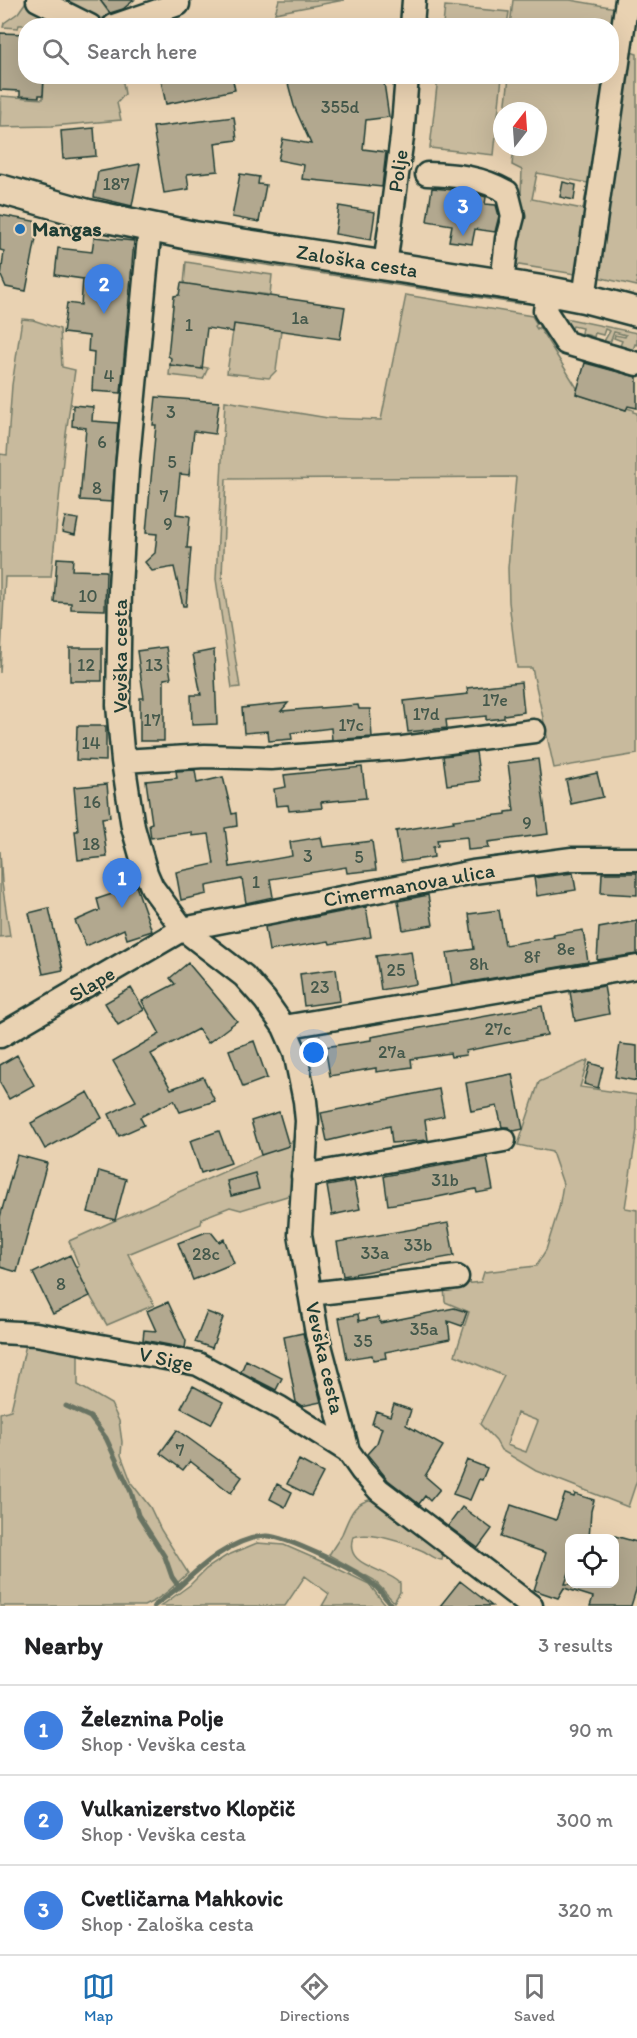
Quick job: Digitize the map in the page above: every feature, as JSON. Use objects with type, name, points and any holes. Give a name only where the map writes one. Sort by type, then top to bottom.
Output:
[{"type":"main road","name":"Zaloška cesta","points":[[0,173],[76,211]]},
{"type":"main road","name":"Zaloška cesta","points":[[0,189],[76,211],[194,236],[548,291],[637,312]]},
{"type":"street","points":[[413,18],[414,0]]},
{"type":"street","points":[[584,298],[629,46],[627,0]]},
{"type":"street","points":[[40,1],[74,18]]},
{"type":"street","points":[[137,18],[178,4]]},
{"type":"street","name":"Polje","points":[[385,266],[402,137],[406,84]]},
{"type":"street","points":[[427,174],[451,175],[488,182],[507,192],[513,216],[507,239],[502,284]]},
{"type":"street","name":"Vevška cesta","points":[[150,227],[128,457],[120,587],[118,705],[123,761],[133,827],[152,887],[183,929],[244,976],[265,1000],[284,1027],[295,1052],[307,1121],[300,1234],[322,1361],[348,1451],[379,1490],[531,1606]]},
{"type":"street","points":[[548,291],[545,311],[566,343],[637,364]]},
{"type":"street","points":[[123,761],[205,756],[271,758],[403,748],[534,731]]},
{"type":"street","name":"Cimermanova ulica","points":[[183,929],[472,872],[572,859],[637,859]]},
{"type":"street","name":"Slape","points":[[0,1036],[183,929]]},
{"type":"street","points":[[284,1027],[637,967]]},
{"type":"street","points":[[303,1176],[504,1140]]},
{"type":"street","points":[[310,1294],[457,1277]]},
{"type":"street","name":"V Sige","points":[[0,1332],[36,1335],[198,1364],[280,1408],[348,1451]]},
{"type":"shaded area","points":[[52,0],[100,0],[112,17],[92,18]]},
{"type":"shaded area","points":[[279,0],[344,0],[275,13]]},
{"type":"shaded area","points":[[513,0],[570,0],[622,9],[619,25],[619,18],[511,18]]},
{"type":"shaded area","points":[[25,3],[48,13],[48,18],[18,18],[18,28],[3,27],[4,23],[18,13]]},
{"type":"shaded area","points":[[445,6],[509,12],[508,18],[444,18]]},
{"type":"shaded area","points":[[628,51],[637,54],[637,286],[593,276]]},
{"type":"shaded area","points":[[44,84],[123,84],[125,94],[117,103],[121,120],[52,126],[0,127],[1,96],[43,99]]},
{"type":"shaded area","points":[[437,84],[501,84],[499,102],[493,102],[493,155],[430,148]]},
{"type":"shaded area","points":[[508,84],[609,84],[580,268],[575,274],[513,264],[515,242],[519,239],[522,170],[512,165],[513,156],[547,156],[547,102],[506,102]],"holes":[[[537,173],[588,183],[583,209],[532,199]]]},
{"type":"shaded area","points":[[190,249],[504,298],[521,304],[189,253]]},
{"type":"shaded area","points":[[186,262],[272,275],[270,295],[184,284]]},
{"type":"shaded area","points":[[406,295],[532,316],[537,324],[535,326],[537,329],[539,327],[577,388],[576,394],[637,413],[637,754],[554,768],[532,668],[517,668],[509,602],[508,568],[516,477],[226,479],[222,576],[240,687],[232,688],[216,579],[225,401],[328,418],[381,420]]},
{"type":"shaded area","points":[[560,317],[637,333],[637,345],[635,344],[633,350],[620,346],[622,341],[614,338],[615,335],[625,337],[626,335],[614,332],[610,343],[604,341],[610,331],[605,329],[603,335],[595,333],[594,337],[581,333],[582,328],[573,326],[570,334]]},
{"type":"shaded area","points":[[22,319],[33,320],[60,329],[62,367],[75,370],[51,577],[5,577],[0,673],[0,454],[7,455],[12,385]]},
{"type":"shaded area","points":[[234,324],[281,330],[276,371],[269,378],[227,373]]},
{"type":"shaded area","points":[[170,365],[208,368],[203,379],[169,375]]},
{"type":"shaded area","points":[[0,851],[10,936],[0,937]]},
{"type":"shaded area","points":[[588,1060],[580,1087],[637,1095],[637,1130],[625,1208],[637,1210],[637,1480],[628,1507],[536,1471],[501,1450],[480,1424],[504,1376],[455,1355],[469,1312],[445,1302],[444,1286],[481,1282],[484,1272],[536,1266],[546,1250],[559,1208],[563,1184],[552,1152],[518,1145],[539,1082]],"holes":[[[517,1413],[538,1421],[526,1452],[507,1445]]]},
{"type":"shaded area","points":[[295,1140],[293,1187],[287,1196],[241,1210],[230,1207],[202,1218],[201,1224],[128,1254],[154,1305],[107,1325],[75,1270],[79,1266],[69,1241]]},
{"type":"shaded area","points":[[27,1340],[78,1346],[78,1385],[111,1404],[119,1421],[121,1455],[132,1484],[150,1507],[161,1530],[188,1573],[151,1603],[144,1606],[0,1606],[0,1413],[11,1410]]},
{"type":"shaded area","points":[[373,1499],[443,1554],[442,1560],[406,1544],[387,1539],[369,1536],[353,1537],[351,1547],[359,1561],[400,1583],[400,1592],[394,1602],[374,1580],[329,1555],[356,1507]]},
{"type":"shaded area","points":[[257,1543],[284,1545],[369,1584],[386,1606],[322,1606],[329,1594],[305,1576],[285,1606],[161,1606],[190,1585],[206,1569],[226,1556]]},
{"type":"building","points":[[100,0],[134,0],[123,9],[110,13]]},
{"type":"building","points":[[0,33],[18,34],[18,84],[44,84],[43,95],[39,97],[20,96],[20,91],[0,90]]},
{"type":"building","points":[[162,84],[234,84],[235,90],[166,104]]},
{"type":"building","points":[[288,84],[384,84],[389,117],[366,120],[363,149],[386,152],[382,187],[302,179],[304,165],[278,160],[283,139],[311,144],[294,106]]},
{"type":"building","points":[[234,117],[237,140],[215,143],[218,171],[187,174],[189,189],[164,193],[153,127]]},
{"type":"building","points":[[94,128],[96,156],[63,159],[61,131]]},
{"type":"building","points":[[140,164],[132,206],[94,197],[98,172]]},
{"type":"building","points":[[240,174],[259,177],[258,184],[266,185],[259,222],[232,217]]},
{"type":"building","points":[[563,182],[576,185],[574,200],[560,197]]},
{"type":"building","points":[[432,188],[466,191],[486,197],[485,204],[496,205],[499,216],[495,232],[475,229],[472,244],[449,241],[452,225],[427,221]]},
{"type":"building","points":[[339,206],[375,212],[371,240],[335,234]]},
{"type":"building","points":[[0,215],[39,222],[26,291],[6,287],[1,276],[4,251],[0,250]]},
{"type":"building","points":[[94,237],[134,241],[121,393],[92,391],[94,352],[88,351],[89,336],[63,333],[67,303],[81,305],[83,279],[55,275],[58,248],[92,252]]},
{"type":"building","points":[[181,283],[345,307],[340,339],[234,324],[233,332],[207,328],[202,369],[170,365],[171,358],[168,356],[174,296],[179,295]]},
{"type":"building","points":[[585,363],[637,377],[637,408],[628,406],[626,410],[576,394]]},
{"type":"building","points":[[156,397],[219,402],[215,434],[194,431],[189,475],[180,474],[176,514],[190,516],[187,548],[191,548],[186,606],[183,606],[174,567],[152,571],[145,562],[155,553],[157,534],[146,533],[156,425],[153,425]]},
{"type":"building","points":[[73,405],[93,407],[92,421],[118,423],[112,502],[80,500],[86,428],[72,426]]},
{"type":"building","points":[[65,517],[78,519],[75,535],[62,532]]},
{"type":"building","points":[[57,558],[73,559],[72,570],[106,571],[105,610],[71,609],[71,603],[54,602]]},
{"type":"building","points":[[166,647],[171,678],[164,679],[164,741],[140,741],[140,698],[144,698],[137,651]]},
{"type":"building","points":[[70,648],[102,648],[102,681],[70,681]]},
{"type":"building","points":[[214,650],[217,724],[192,725],[191,695],[201,695],[193,654]]},
{"type":"building","points":[[521,682],[524,712],[486,720],[486,716],[446,720],[447,728],[408,732],[404,701],[468,694],[467,688]]},
{"type":"building","points":[[288,703],[281,711],[358,705],[359,709],[370,709],[372,737],[332,740],[331,728],[291,733],[292,739],[269,741],[268,731],[244,733],[242,708]]},
{"type":"building","points":[[77,726],[106,726],[106,761],[76,760]]},
{"type":"building","points":[[476,752],[480,781],[447,785],[443,756]]},
{"type":"building","points":[[538,759],[548,834],[488,842],[489,848],[468,850],[467,837],[437,840],[438,846],[433,847],[434,857],[401,862],[396,831],[514,811],[508,763]]},
{"type":"building","points":[[362,767],[366,798],[321,802],[322,808],[289,811],[288,805],[276,806],[274,789],[286,787],[284,775]]},
{"type":"building","points":[[195,770],[197,783],[223,777],[232,814],[236,813],[237,826],[225,828],[230,867],[292,856],[290,842],[321,837],[323,847],[372,841],[376,870],[347,873],[346,867],[270,879],[273,897],[246,903],[242,879],[206,886],[207,894],[181,900],[176,872],[214,864],[209,834],[192,836],[192,832],[151,838],[149,824],[152,823],[146,781],[177,778],[176,771]]},
{"type":"building","points":[[597,773],[603,797],[571,804],[566,780]]},
{"type":"building","points":[[107,784],[110,817],[102,818],[107,857],[78,860],[74,787]]},
{"type":"building","points":[[573,873],[576,890],[537,896],[534,878]]},
{"type":"building","points":[[602,873],[637,873],[637,895],[601,893]]},
{"type":"building","points":[[136,886],[152,931],[127,939],[124,929],[86,946],[75,921],[100,910],[97,899]]},
{"type":"building","points":[[428,895],[433,925],[403,930],[398,901]]},
{"type":"building","points":[[366,907],[371,937],[269,951],[265,927]]},
{"type":"building","points":[[49,908],[63,970],[43,974],[29,913]]},
{"type":"building","points":[[499,910],[505,945],[583,930],[588,962],[452,985],[447,953],[474,949],[469,914]]},
{"type":"building","points":[[637,921],[637,954],[597,960],[599,928]]},
{"type":"building","points":[[411,951],[416,984],[381,990],[376,956]]},
{"type":"building","points":[[188,963],[237,1021],[208,1043],[198,1029],[151,1054],[171,1089],[203,1077],[215,1101],[180,1112],[174,1100],[140,1117],[144,1125],[119,1136],[109,1114],[136,1101],[113,1061],[160,1034],[142,1001],[175,984],[170,978]]},
{"type":"building","points":[[336,969],[340,1001],[304,1006],[300,974]]},
{"type":"building","points":[[604,986],[609,1014],[575,1021],[570,992]]},
{"type":"building","points":[[131,988],[144,1010],[118,1025],[105,1003]]},
{"type":"building","points":[[542,1006],[547,1035],[465,1051],[466,1055],[451,1057],[450,1053],[411,1059],[412,1067],[376,1072],[376,1068],[330,1076],[325,1047]]},
{"type":"building","points":[[254,1041],[267,1078],[243,1087],[229,1050]]},
{"type":"building","points":[[620,1044],[637,1046],[637,1081],[615,1077]]},
{"type":"building","points":[[17,1055],[34,1085],[9,1099],[0,1083],[0,1065]]},
{"type":"building","points":[[590,1063],[603,1067],[598,1088],[584,1084]]},
{"type":"building","points":[[512,1074],[523,1129],[514,1131],[508,1127],[502,1127],[497,1106],[471,1111],[466,1083]]},
{"type":"building","points":[[439,1089],[444,1116],[425,1120],[428,1140],[392,1143],[390,1126],[327,1141],[321,1113]]},
{"type":"building","points":[[88,1092],[102,1118],[45,1149],[31,1123]]},
{"type":"building","points":[[279,1112],[289,1146],[261,1155],[251,1121]]},
{"type":"building","points":[[219,1131],[231,1163],[201,1173],[190,1141]]},
{"type":"building","points":[[17,1155],[47,1163],[17,1272],[0,1267],[0,1217]]},
{"type":"building","points":[[487,1157],[493,1190],[477,1193],[476,1189],[388,1205],[384,1176]]},
{"type":"building","points":[[99,1171],[126,1179],[115,1220],[88,1212]]},
{"type":"building","points":[[255,1173],[259,1189],[231,1196],[227,1181]]},
{"type":"building","points":[[354,1181],[360,1209],[332,1215],[327,1186]]},
{"type":"building","points":[[448,1223],[454,1256],[343,1276],[337,1242]]},
{"type":"building","points":[[211,1232],[219,1242],[224,1239],[234,1263],[193,1280],[178,1243]]},
{"type":"building","points":[[70,1255],[90,1296],[53,1314],[33,1273]]},
{"type":"building","points":[[168,1302],[186,1341],[185,1348],[143,1340],[144,1330],[156,1331],[147,1311]]},
{"type":"building","points":[[454,1308],[467,1312],[462,1326],[448,1321],[450,1339],[385,1352],[386,1358],[373,1360],[372,1355],[347,1359],[339,1318],[358,1314],[359,1321],[379,1317],[380,1323]]},
{"type":"building","points":[[207,1312],[223,1318],[212,1348],[195,1342]]},
{"type":"building","points":[[303,1333],[321,1402],[302,1406],[296,1402],[284,1337]]},
{"type":"building","points":[[246,1360],[282,1378],[276,1390],[241,1372]]},
{"type":"building","points":[[193,1386],[223,1402],[211,1424],[181,1408]]},
{"type":"building","points":[[394,1404],[411,1410],[406,1425],[443,1446],[425,1476],[440,1489],[430,1501],[425,1496],[419,1504],[388,1480],[367,1454],[377,1443],[382,1428],[372,1424],[376,1411],[390,1416]]},
{"type":"building","points":[[177,1430],[242,1477],[231,1493],[190,1461],[183,1470],[160,1453]]},
{"type":"building","points":[[299,1460],[323,1473],[311,1496],[287,1484]]},
{"type":"building","points":[[467,1460],[487,1468],[482,1480],[479,1479],[470,1500],[453,1494]]},
{"type":"building","points":[[277,1484],[292,1492],[285,1507],[270,1499]]},
{"type":"building","points":[[565,1494],[574,1497],[575,1494],[594,1500],[589,1534],[565,1534],[565,1588],[619,1588],[619,1537],[637,1542],[637,1587],[631,1606],[590,1606],[593,1597],[564,1588],[558,1598],[534,1590],[546,1553],[501,1537],[511,1505],[556,1520]]},
{"type":"building","points":[[462,1507],[492,1529],[478,1548],[448,1526]]},
{"type":"building","points":[[460,1581],[492,1606],[440,1606]]},
{"type":"waterway","points":[[66,1406],[90,1417],[106,1438],[131,1492],[138,1515],[165,1557],[172,1577],[179,1587],[154,1606]]},
{"type":"waterway","points":[[179,1587],[218,1554],[240,1542],[265,1536],[303,1547],[366,1579],[392,1606]]},
{"type":"place","name":"Mangas","points":[[20,229]]},
{"type":"place","name":"Cvetličarna Mahkovic","points":[[463,236]]},
{"type":"place","name":"Vulkanizerstvo Klopčič","points":[[104,314]]},
{"type":"place","name":"Železnina Polje","points":[[122,908]]}]
